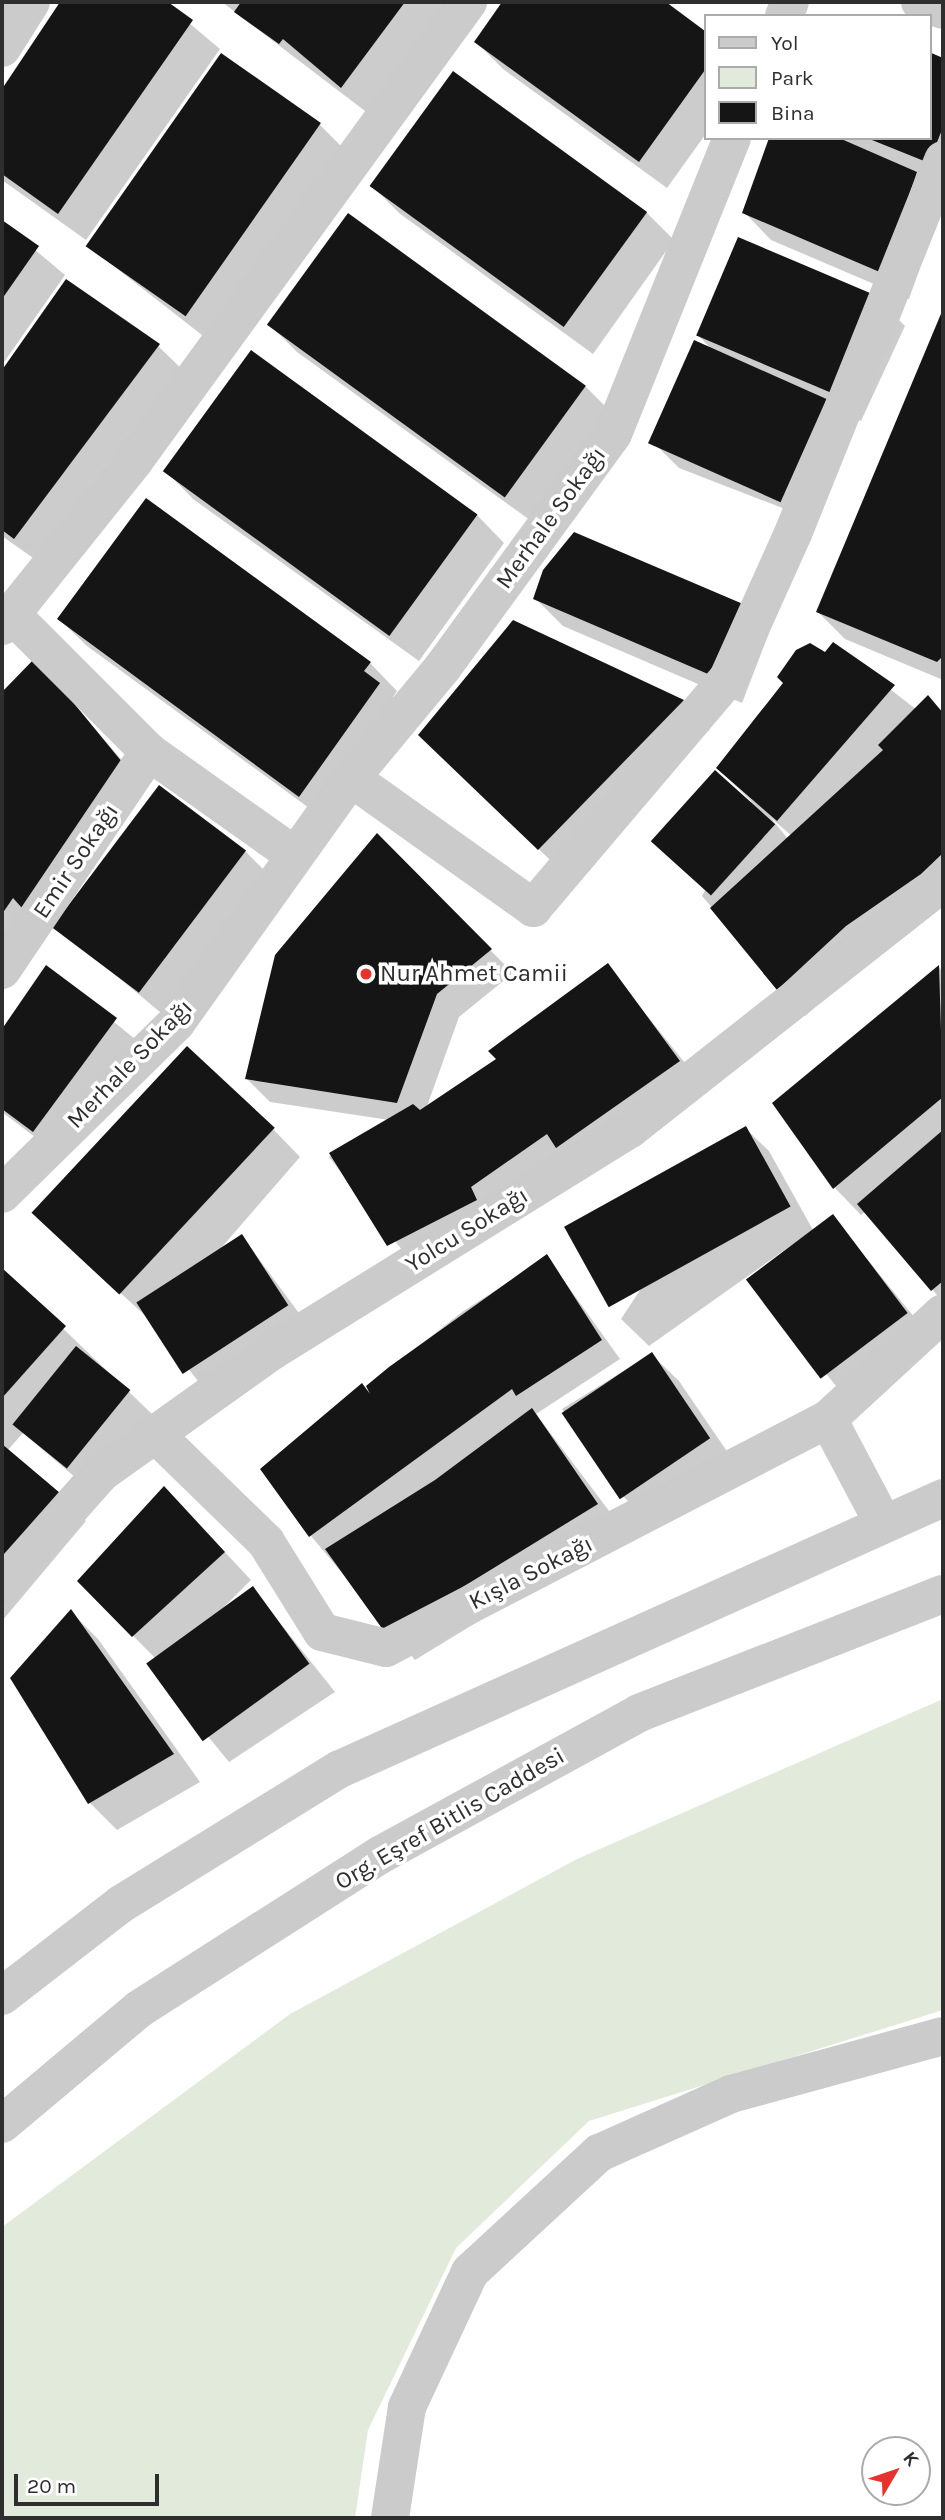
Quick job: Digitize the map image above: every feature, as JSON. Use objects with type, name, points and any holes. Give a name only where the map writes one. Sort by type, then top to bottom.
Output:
[{"type":"street","points":[[2,48],[31,2]]},
{"type":"street","points":[[294,855],[149,752],[7,621],[134,461],[468,2]]},
{"type":"street","points":[[920,2],[943,10]]},
{"type":"street","name":"Merhale Sokağı","points":[[2,1194],[176,1023],[351,778],[443,667],[613,434],[731,140]]},
{"type":"street","points":[[351,778],[533,908],[728,678],[794,531],[943,160]]},
{"type":"street","name":"Emir Sokağı","points":[[2,970],[149,752]]},
{"type":"street","name":"Yolcu Sokağı","points":[[2,1586],[101,1473],[272,1351],[630,1129],[942,886]]},
{"type":"street","name":"Kışla Sokağı","points":[[155,1434],[266,1542],[322,1632],[386,1648],[828,1419],[943,1313]]},
{"type":"street","points":[[828,1419],[883,1523]]},
{"type":"street","points":[[2,1996],[121,1904],[340,1769],[943,1498]]},
{"type":"street","name":"Org. Eşref Bitlis Caddesi","points":[[2,2124],[139,2009],[380,1855],[639,1713],[943,1594]]},
{"type":"street","points":[[390,2518],[407,2407],[470,2272],[599,2152],[731,2094],[943,2036]]},
{"type":"green space","points":[[943,1699],[943,2010],[589,2121],[456,2248],[368,2430],[355,2518],[2,2518],[2,2227],[290,2014],[577,1859]]},
{"type":"building","points":[[60,2],[168,2],[193,20],[58,214],[2,174],[2,89]]},
{"type":"building","points":[[241,2],[405,2],[341,88],[283,39],[279,44],[234,12]]},
{"type":"building","points":[[502,2],[666,2],[704,30],[704,71],[639,162],[474,42]]},
{"type":"building","points":[[221,53],[321,123],[186,316],[86,246]]},
{"type":"building","points":[[931,53],[943,58],[943,127],[929,163],[872,140],[931,140]]},
{"type":"building","points":[[453,71],[647,212],[564,327],[370,186]]},
{"type":"building","points":[[768,140],[844,140],[917,172],[882,273],[742,213]]},
{"type":"building","points":[[348,213],[586,386],[505,497],[267,325]]},
{"type":"building","points":[[2,220],[39,246],[2,299]]},
{"type":"building","points":[[738,237],[879,297],[837,395],[696,335]]},
{"type":"building","points":[[66,279],[160,344],[14,539],[2,530],[2,370]]},
{"type":"building","points":[[943,309],[943,656],[937,662],[816,612]]},
{"type":"building","points":[[694,340],[826,399],[781,502],[648,443]]},
{"type":"building","points":[[251,350],[478,515],[389,636],[163,471]]},
{"type":"building","points":[[146,498],[371,662],[364,671],[380,683],[299,797],[57,619]]},
{"type":"building","points":[[574,532],[743,604],[715,677],[533,599],[543,570]]},
{"type":"building","points":[[513,620],[684,700],[538,850],[418,735]]},
{"type":"building","points":[[833,642],[895,685],[777,821],[716,768],[783,683],[777,677],[796,650],[810,643],[825,652]]},
{"type":"building","points":[[36,657],[122,762],[22,908],[13,898],[2,914],[2,692]]},
{"type":"building","points":[[928,695],[943,713],[943,853],[921,874],[846,926],[777,990],[710,908],[883,750],[878,745]]},
{"type":"building","points":[[715,770],[775,824],[711,896],[651,841]]},
{"type":"building","points":[[159,785],[246,851],[139,993],[52,927]]},
{"type":"building","name":"Nur Ahmet Camii","points":[[377,833],[492,949],[437,994],[397,1103],[245,1079],[275,955]]},
{"type":"building","points":[[608,963],[680,1061],[556,1148],[547,1134],[471,1187],[477,1200],[387,1246],[329,1153],[413,1104],[420,1110],[496,1059],[488,1051]]},
{"type":"building","points":[[46,965],[117,1018],[33,1132],[2,1109],[2,1029]]},
{"type":"building","points":[[939,965],[943,1097],[833,1189],[772,1103]]},
{"type":"building","points":[[187,1046],[275,1128],[119,1295],[32,1213]]},
{"type":"building","points":[[746,1126],[791,1206],[609,1307],[564,1227]]},
{"type":"building","points":[[943,1130],[943,1281],[931,1291],[857,1204]]},
{"type":"building","points":[[833,1214],[908,1313],[821,1379],[746,1280]]},
{"type":"building","points":[[242,1234],[288,1305],[183,1374],[136,1303]]},
{"type":"building","points":[[547,1254],[602,1340],[516,1396],[512,1389],[309,1537],[260,1469],[362,1383],[370,1394],[366,1386],[389,1367]]},
{"type":"building","points":[[2,1268],[66,1326],[2,1398]]},
{"type":"building","points":[[76,1346],[130,1390],[67,1469],[12,1424]]},
{"type":"building","points":[[652,1352],[710,1438],[620,1499],[562,1413]]},
{"type":"building","points":[[532,1408],[598,1504],[386,1634],[325,1549],[435,1480]]},
{"type":"building","points":[[2,1444],[60,1493],[2,1562]]},
{"type":"building","points":[[164,1486],[225,1552],[132,1637],[77,1581]]},
{"type":"building","points":[[253,1586],[309,1664],[203,1741],[146,1664]]},
{"type":"building","points":[[71,1609],[174,1754],[88,1804],[10,1678]]},
{"type":"place","name":"Nur Ahmet Camii","points":[[366,974]]}]
